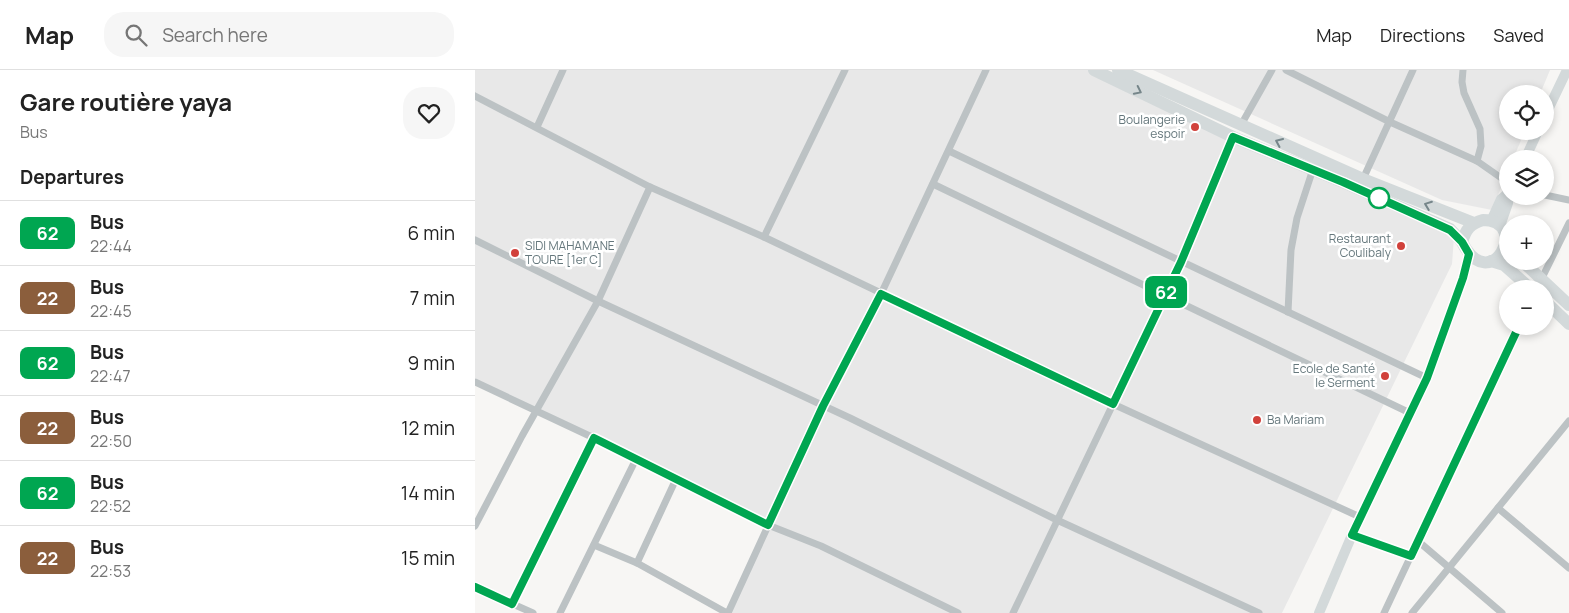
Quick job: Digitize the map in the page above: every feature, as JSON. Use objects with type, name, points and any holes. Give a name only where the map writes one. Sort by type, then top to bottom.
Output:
[{"type":"highway","points":[[1094,70],[1233,137],[1450,230],[1462,242],[1474,259],[1504,265],[1529,280]]},
{"type":"highway","points":[[1117,70],[1363,179],[1473,223]]},
{"type":"highway","points":[[1462,242],[1465,233],[1473,223],[1483,220],[1499,227]]},
{"type":"highway","points":[[1486,261],[1499,256]]},
{"type":"highway","points":[[1554,295],[1569,305]]},
{"type":"highway","points":[[1554,310],[1569,324]]},
{"type":"street","points":[[537,127],[563,70]]},
{"type":"street","points":[[764,238],[845,70]]},
{"type":"street","points":[[594,545],[637,563],[728,613],[823,406],[881,294],[986,70]]},
{"type":"street","points":[[1241,125],[1272,70]]},
{"type":"street","points":[[1286,70],[1389,122],[1477,161],[1499,176]]},
{"type":"street","points":[[1363,179],[1413,70]]},
{"type":"street","points":[[1463,70],[1462,82],[1464,93],[1480,128],[1481,146],[1477,161]]},
{"type":"street","points":[[1554,97],[1567,70]]},
{"type":"street","points":[[475,96],[650,187],[764,238],[1113,404],[1360,517]]},
{"type":"street","points":[[1013,613],[1181,262],[1233,137]]},
{"type":"street","points":[[949,151],[1427,378]]},
{"type":"street","points":[[1288,312],[1291,250],[1297,218],[1313,170]]},
{"type":"street","points":[[933,184],[1410,413]]},
{"type":"street","points":[[475,526],[536,411],[598,301],[650,187]]},
{"type":"street","points":[[1554,197],[1569,200]]},
{"type":"street","points":[[1495,224],[1507,205]]},
{"type":"street","points":[[1538,280],[1569,223]]},
{"type":"street","points":[[475,240],[598,301],[823,406],[1057,520],[1259,613]]},
{"type":"street","points":[[1319,613],[1360,517],[1427,378],[1463,278],[1469,254]]},
{"type":"street","points":[[1463,278],[1486,261]]},
{"type":"street","points":[[1384,613],[1515,335]]},
{"type":"street","points":[[475,382],[594,438],[768,525],[821,546],[958,613]]},
{"type":"street","points":[[1412,613],[1569,422]]},
{"type":"street","points":[[512,604],[594,438]]},
{"type":"street","points":[[560,613],[636,459]]},
{"type":"street","points":[[637,563],[676,479]]},
{"type":"street","points":[[1498,508],[1569,568]]},
{"type":"street","points":[[1352,535],[1411,556]]},
{"type":"street","points":[[1418,541],[1502,613]]},
{"type":"street","points":[[475,587],[533,613]]},
{"type":"shaded area","points":[[475,70],[1100,70],[1454,237],[1452,264],[1282,613],[728,613],[768,525],[475,382]]},
{"type":"shaded area","points":[[1153,70],[1550,70],[1544,85],[1499,85],[1499,140],[1521,140],[1517,150],[1499,150],[1499,193],[1492,210],[1442,200]]},
{"type":"bus line","name":"62","points":[[475,587],[512,604],[594,438],[768,525],[823,406],[881,294],[1113,404],[1181,262],[1233,137],[1343,182],[1450,230],[1462,242],[1469,254],[1463,278],[1427,378],[1352,535],[1411,556],[1515,335]]},
{"type":"place","name":"Boulangerie espoir","points":[[1195,127]]},
{"type":"place","name":"Restaurant Coulibaly","points":[[1401,246]]},
{"type":"place","name":"SIDI MAHAMANE TOURE [1er C]","points":[[515,253]]},
{"type":"place","name":"Ecole de Santé le Serment","points":[[1385,376]]},
{"type":"place","name":"Ba Mariam","points":[[1257,420]]}]
